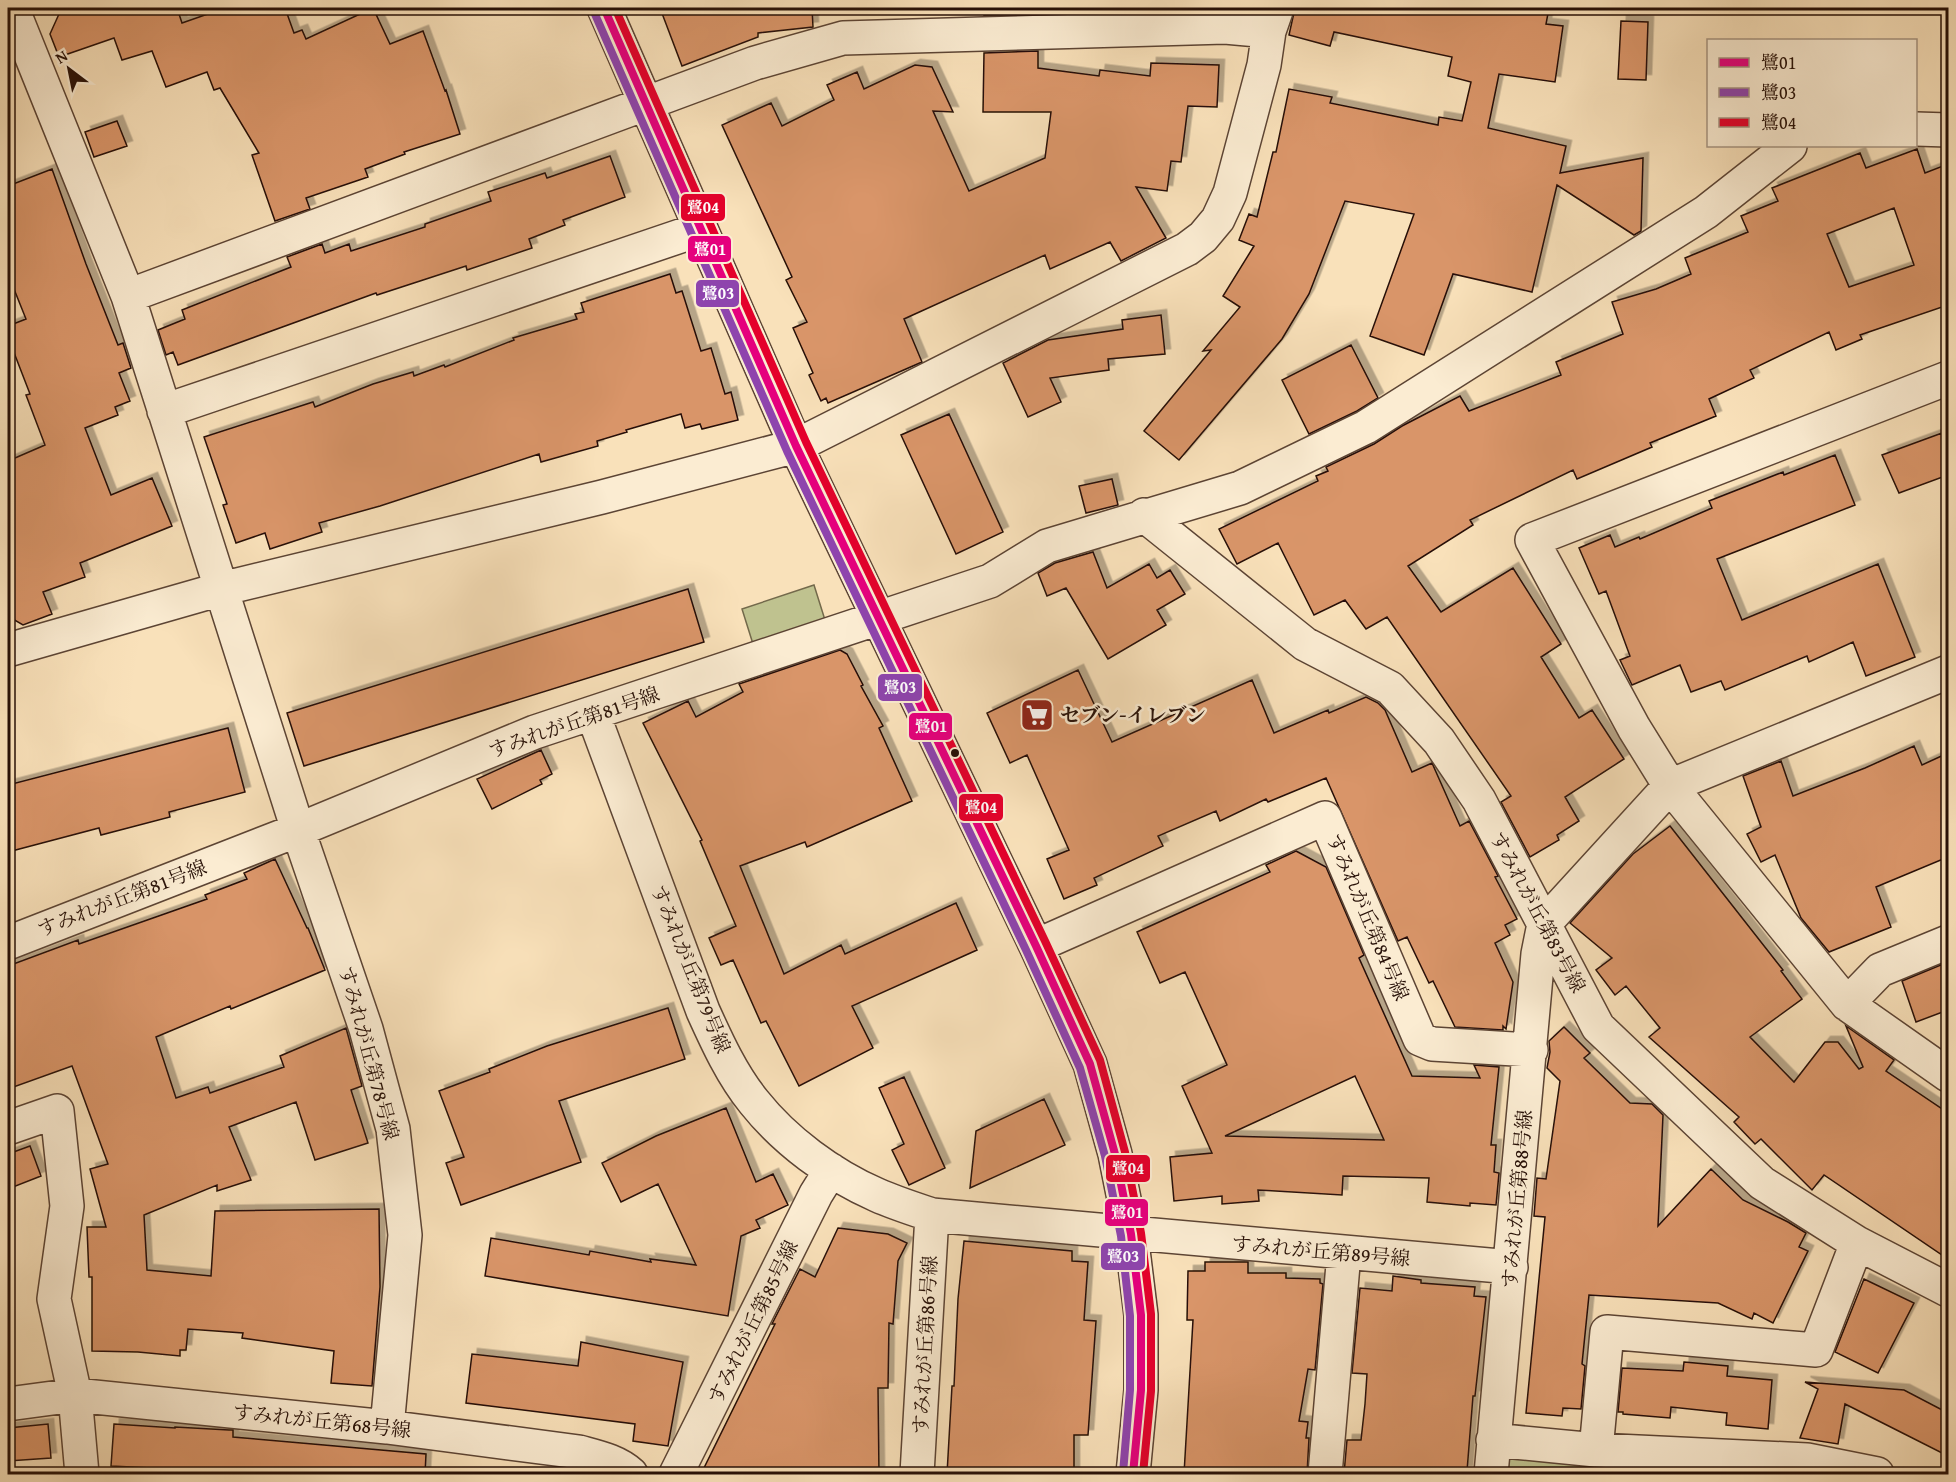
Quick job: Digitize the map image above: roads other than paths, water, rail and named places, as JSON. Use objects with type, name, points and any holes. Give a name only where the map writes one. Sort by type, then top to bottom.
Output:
[{"type":"street","name":"すみれが丘第78号線","points":[[12,8],[128,296],[298,830],[366,1029],[393,1129],[405,1234],[387,1427]]},
{"type":"street","points":[[604,8],[796,446],[880,618],[1090,1064],[1115,1154],[1131,1234],[1141,1314],[1141,1390],[1133,1474]]},
{"type":"street","points":[[8,650],[221,589],[796,446],[1176,255],[1203,237],[1218,219],[1230,194],[1264,65],[1273,19],[1225,27],[843,38],[755,63],[128,296]]},
{"type":"street","points":[[1917,129],[1948,130]]},
{"type":"street","name":"すみれが丘第81号線","points":[[8,943],[298,830],[535,732],[990,581],[1047,546],[1240,488],[1366,427],[1706,212],[1790,147]]},
{"type":"street","points":[[165,411],[702,229]]},
{"type":"street","points":[[1948,378],[1532,540],[1634,728],[1670,786],[1847,1004],[1948,1075]]},
{"type":"street","name":"すみれが丘第83号線","points":[[1144,515],[1305,644],[1390,688],[1439,741],[1479,800],[1598,1028],[1762,1183],[1857,1243],[1948,1290]]},
{"type":"street","points":[[1544,924],[1670,786],[1948,672]]},
{"type":"street","name":"すみれが丘第79号線","points":[[593,714],[703,1011],[724,1055],[753,1102],[791,1140],[831,1170],[878,1195],[932,1215],[1131,1234]]},
{"type":"street","name":"すみれが丘第84号線","points":[[1036,946],[1325,818],[1420,1039],[1432,1044],[1531,1050]]},
{"type":"street","name":"すみれが丘第88号線","points":[[1491,1474],[1538,954],[1544,924]]},
{"type":"street","points":[[1847,1004],[1880,970],[1948,942]]},
{"type":"street","points":[[8,1128],[57,1111],[67,1206],[54,1299],[75,1395],[82,1474]]},
{"type":"street","name":"すみれが丘第85号線","points":[[676,1474],[816,1194],[831,1170]]},
{"type":"street","name":"すみれが丘第86号線","points":[[917,1474],[932,1215]]},
{"type":"street","name":"すみれが丘第89号線","points":[[1131,1234],[1510,1267]]},
{"type":"street","points":[[1596,1450],[1607,1332],[1816,1350],[1857,1243]]},
{"type":"street","points":[[1325,1474],[1344,1253]]},
{"type":"street","name":"すみれが丘第68号線","points":[[8,1404],[75,1395],[387,1427],[579,1452],[604,1459],[624,1468],[631,1474]]},
{"type":"street","points":[[1493,1440],[1596,1450],[1807,1460],[1877,1474]]},
{"type":"place","name":"セブン-イレブン","points":[[1037,715]]}]
